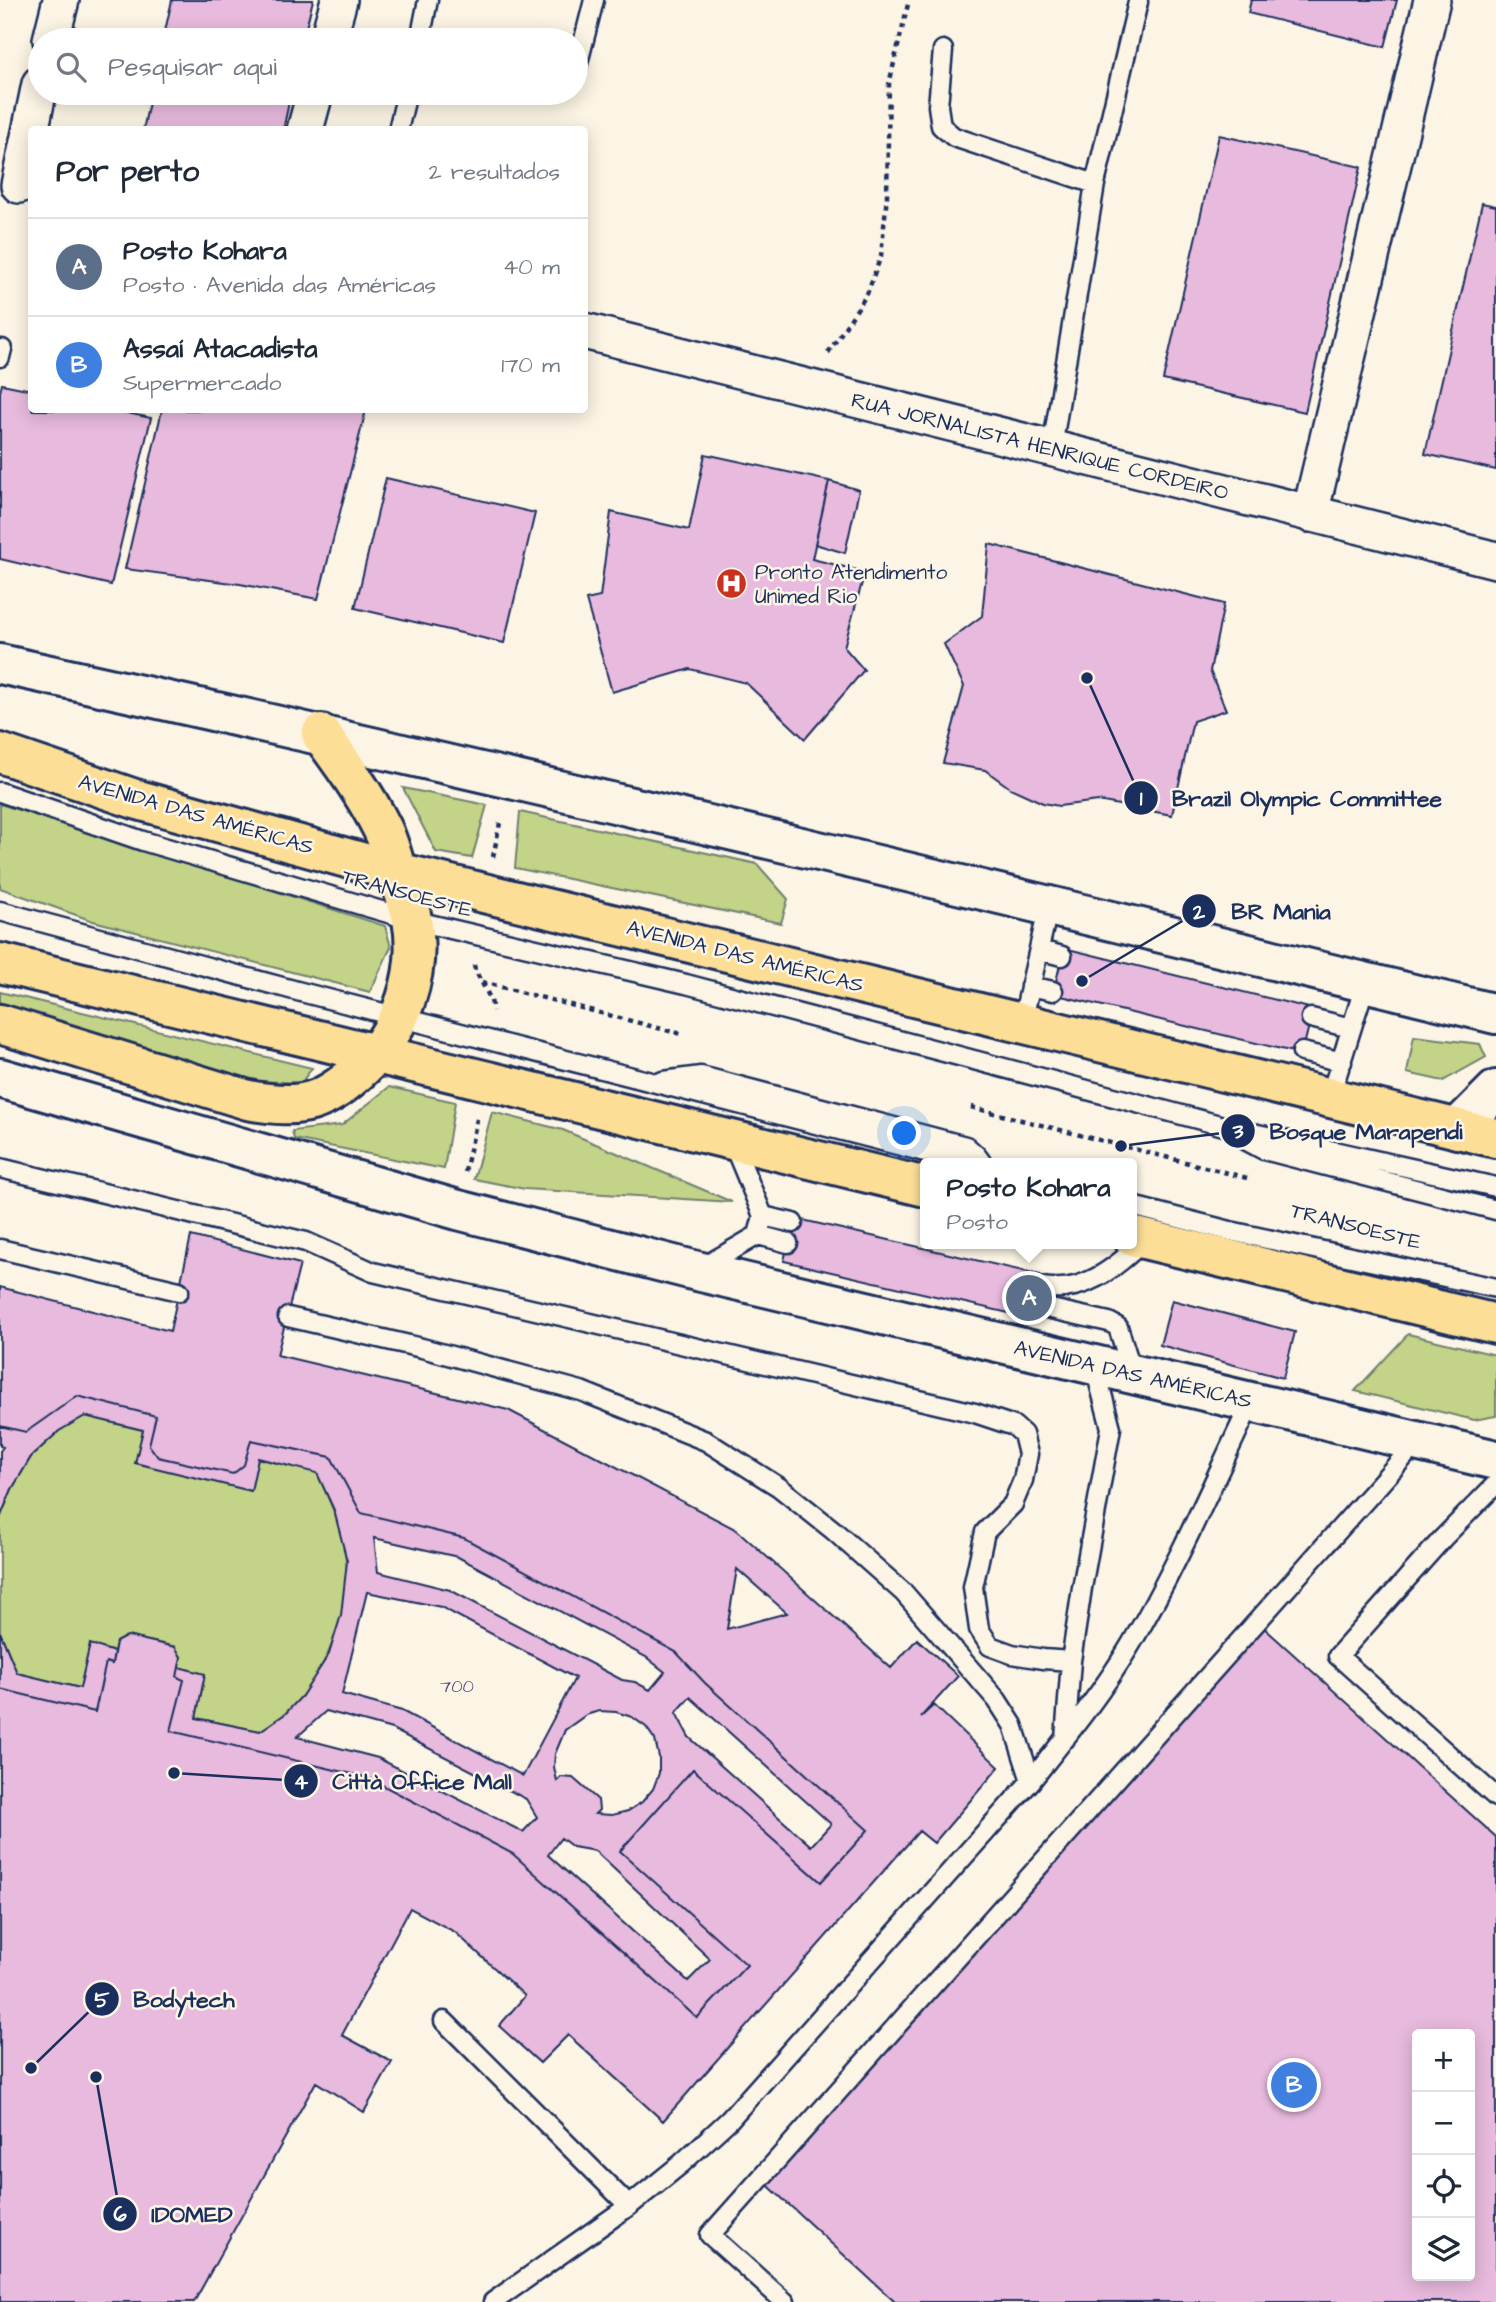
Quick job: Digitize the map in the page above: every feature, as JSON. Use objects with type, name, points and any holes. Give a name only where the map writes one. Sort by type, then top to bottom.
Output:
[{"type":"highway","points":[[0,1024],[235,1096],[273,1105],[314,1102],[345,1084],[377,1054],[400,1016],[412,981],[412,920],[384,831],[360,789],[321,734]]},
{"type":"highway","name":"AVENIDA DAS AMÉRICAS","points":[[0,753],[135,799],[397,872],[1496,1138]]},
{"type":"highway","points":[[0,963],[920,1185]]},
{"type":"highway","points":[[1137,1227],[1496,1324]]},
{"type":"main road","points":[[0,664],[321,734],[1049,905],[1496,1014]]},
{"type":"main road","name":"AVENIDA DAS AMÉRICAS","points":[[0,1078],[458,1210],[697,1270],[1496,1460]]},
{"type":"main road","points":[[1457,1129],[1496,1090]]},
{"type":"street","points":[[54,28],[61,0]]},
{"type":"street","points":[[331,28],[339,0]]},
{"type":"street","points":[[1310,514],[1432,0]]},
{"type":"street","points":[[30,126],[35,105]]},
{"type":"street","points":[[306,126],[312,105]]},
{"type":"street","points":[[17,185],[28,137]]},
{"type":"street","name":"RUA JORNALISTA HENRIQUE CORDEIRO","points":[[588,332],[1496,560]]},
{"type":"lane","points":[[422,28],[429,0]]},
{"type":"lane","points":[[587,28],[594,0]]},
{"type":"lane","points":[[1052,448],[1095,184],[1138,2]]},
{"type":"lane","points":[[943,50],[938,106],[940,126],[954,137],[1095,184]]},
{"type":"lane","points":[[399,126],[404,105]]},
{"type":"lane","name":"TRANSOESTE","points":[[0,792],[142,841],[412,920],[686,984],[691,994],[699,999],[978,1073],[995,1077],[1010,1070],[1236,1129],[1496,1188]]},
{"type":"lane","points":[[1022,1023],[1049,905]]},
{"type":"lane","points":[[0,911],[949,1158]]},
{"type":"lane","points":[[1039,950],[1062,956]]},
{"type":"lane","points":[[1330,1097],[1366,982]]},
{"type":"lane","points":[[1030,986],[1053,991]]},
{"type":"lane","points":[[1311,1018],[1351,1028]]},
{"type":"lane","points":[[1302,1052],[1342,1062]]},
{"type":"lane","points":[[656,1082],[701,1076],[966,1146],[979,1158]]},
{"type":"lane","name":"TRANSOESTE","points":[[1236,1129],[1247,1141],[1264,1150],[1496,1210]]},
{"type":"lane","points":[[732,1140],[763,1216],[758,1235]]},
{"type":"lane","points":[[0,1168],[306,1242],[373,1272],[975,1413],[1014,1426],[1027,1442],[1028,1454],[1023,1480],[1013,1504],[985,1532],[973,1587],[979,1629],[990,1646],[1012,1654],[1043,1660],[1071,1661]]},
{"type":"lane","points":[[763,1216],[793,1223]]},
{"type":"lane","name":"TRANSOESTE","points":[[1137,1227],[1243,1221],[1496,1286]]},
{"type":"lane","points":[[697,1270],[758,1235],[788,1243]]},
{"type":"lane","points":[[0,1248],[179,1291]]},
{"type":"lane","points":[[1125,1249],[1117,1265],[1097,1279],[1076,1287],[1044,1287],[1039,1307],[1109,1322],[1118,1327],[1133,1374]]},
{"type":"lane","points":[[288,1317],[422,1348],[582,1391],[706,1441],[779,1487],[833,1530],[904,1593],[997,1700],[1013,1725],[1031,1781]]},
{"type":"lane","points":[[1065,1739],[1071,1661],[1111,1428],[1094,1364]]},
{"type":"lane","points":[[493,2302],[629,2206],[729,2120],[1031,1781],[1105,1684],[1153,1605],[1252,1401]]},
{"type":"lane","points":[[785,2302],[710,2235],[1418,1441]]},
{"type":"lane","points":[[1496,1484],[1443,1538],[1338,1656],[1496,1797]]},
{"type":"lane","points":[[444,2021],[629,2206]]},
{"type":"path","points":[[809,387],[837,338],[867,295],[881,256],[887,196],[888,84],[909,0]]},
{"type":"path","points":[[493,860],[502,810]]},
{"type":"path","points":[[474,958],[475,970],[491,1000],[495,1016]]},
{"type":"path","points":[[482,982],[685,1035]]},
{"type":"path","points":[[971,1107],[1251,1179]]},
{"type":"path","points":[[464,1175],[478,1111]]},
{"type":"green space","points":[[403,788],[487,805],[472,858],[436,852]]},
{"type":"green space","points":[[0,804],[385,926],[391,947],[370,992],[93,921],[0,888]]},
{"type":"green space","points":[[520,812],[757,864],[788,899],[781,923],[515,868]]},
{"type":"green space","points":[[0,992],[312,1068],[301,1083],[258,1081],[0,1005]]},
{"type":"green space","points":[[1414,1036],[1480,1044],[1486,1057],[1443,1081],[1407,1073]]},
{"type":"green space","points":[[389,1087],[455,1102],[444,1169],[294,1139],[292,1131],[342,1125]]},
{"type":"green space","points":[[492,1112],[563,1130],[732,1202],[525,1189],[474,1179]]},
{"type":"green space","points":[[1408,1334],[1496,1355],[1496,1416],[1474,1420],[1355,1391]]},
{"type":"green space","points":[[85,1416],[317,1473],[335,1516],[346,1560],[347,1580],[340,1622],[323,1663],[300,1698],[286,1713],[260,1731],[196,1718],[205,1675],[179,1667],[181,1657],[175,1647],[127,1636],[116,1642],[114,1652],[90,1645],[80,1688],[17,1673],[0,1632],[0,1518],[12,1489],[31,1457],[59,1431]]},
{"type":"building","points":[[172,0],[313,0],[306,28],[166,28]]},
{"type":"building","points":[[1251,0],[1397,0],[1385,47],[1248,13]]},
{"type":"building","points":[[148,105],[288,105],[284,126],[144,126]]},
{"type":"building","points":[[1219,135],[1361,167],[1305,412],[1163,380]]},
{"type":"building","points":[[1482,203],[1496,206],[1496,470],[1425,454]]},
{"type":"building","points":[[2,384],[28,389],[28,413],[127,413],[151,418],[111,585],[0,559]]},
{"type":"building","points":[[161,413],[365,413],[318,599],[240,584],[125,569]]},
{"type":"building","name":"Pronto Atendimento Unimed Rio","points":[[705,454],[829,481],[812,559],[865,572],[844,647],[864,670],[805,739],[746,683],[690,669],[612,692],[586,600],[600,597],[611,512],[689,530]]},
{"type":"building","points":[[386,478],[535,513],[504,643],[355,608]]},
{"type":"building","points":[[829,481],[859,490],[845,553],[815,544]]},
{"type":"building","points":[[989,544],[1224,604],[1210,671],[1226,710],[1193,721],[1172,815],[1098,801],[1059,806],[1043,803],[1010,788],[985,770],[943,763],[964,686],[944,644],[982,616]]},
{"type":"building","points":[[1064,948],[1313,1009],[1302,1054],[1053,994]]},
{"type":"building","points":[[794,1218],[1040,1275],[1030,1318],[784,1261]]},
{"type":"building","points":[[191,1236],[300,1264],[277,1355],[508,1410],[737,1530],[891,1668],[917,1639],[958,1676],[921,1717],[934,1705],[999,1767],[934,1843],[919,1831],[663,2121],[568,2035],[540,2063],[499,2026],[525,1996],[455,1932],[410,1908],[342,2035],[392,2062],[364,2112],[316,2082],[194,2302],[0,2302],[0,1689],[95,1712],[106,1662],[112,1664],[116,1642],[127,1636],[175,1647],[181,1657],[177,1677],[184,1680],[171,1731],[369,1778],[513,1854],[697,2018],[747,1965],[620,1851],[693,1769],[821,1882],[868,1830],[705,1683],[676,1652],[464,1538],[361,1513],[331,1457],[251,1440],[244,1465],[233,1474],[158,1457],[149,1445],[156,1416],[77,1396],[26,1432],[0,1426],[0,1287],[170,1331]],"holes":[[[737,1569],[787,1613],[727,1629]]]},
{"type":"building","points":[[1172,1300],[1295,1332],[1283,1378],[1160,1345]]},
{"type":"building","points":[[77,1396],[156,1416],[149,1445],[158,1457],[233,1474],[244,1465],[251,1440],[331,1457],[361,1513],[464,1538],[676,1652],[705,1683],[868,1830],[821,1882],[693,1769],[620,1851],[747,1965],[697,2018],[513,1854],[369,1778],[171,1731],[184,1680],[177,1677],[179,1667],[205,1674],[196,1718],[260,1731],[285,1714],[302,1696],[329,1654],[341,1615],[347,1561],[334,1510],[317,1473],[258,1458],[251,1491],[135,1463],[143,1430],[85,1416],[59,1431],[31,1457],[12,1489],[0,1518],[0,1451],[3,1447],[0,1446],[0,1426],[26,1432]],"holes":[[[374,1538],[458,1557],[646,1657],[665,1672],[650,1690],[635,1682],[622,1680],[450,1590],[378,1572]],[[690,1697],[831,1824],[811,1846],[689,1737],[676,1713]],[[326,1711],[392,1729],[526,1799],[537,1817],[523,1832],[378,1758],[297,1737]],[[599,1711],[632,1717],[646,1727],[655,1740],[659,1773],[653,1789],[642,1802],[628,1811],[612,1815],[595,1814],[599,1810],[598,1800],[573,1778],[561,1777],[557,1781],[555,1754],[565,1730],[586,1715]],[[561,1838],[573,1847],[595,1851],[710,1959],[688,1981],[548,1855]]]},
{"type":"building","points":[[367,1592],[441,1607],[575,1678],[523,1776],[402,1711],[342,1694]]},
{"type":"building","points":[[1262,1626],[1496,1837],[1496,2302],[895,2302],[761,2179]]},
{"type":"building","points":[[0,1632],[17,1673],[80,1688],[90,1644],[114,1652],[112,1664],[106,1662],[95,1712],[0,1689]]},
{"type":"place","name":"Pronto Atendimento Unimed Rio","points":[[732,584]]},
{"type":"place","name":"Brazil Olympic Committee","points":[[1087,678]]},
{"type":"place","name":"BR Mania","points":[[1082,981]]},
{"type":"place","name":"Bosque Marapendi","points":[[1121,1146]]},
{"type":"place","name":"Posto Kohara","points":[[1029,1298]]},
{"type":"place","name":"Città Office Mall","points":[[174,1773]]},
{"type":"place","name":"Bodytech","points":[[31,2068]]},
{"type":"place","name":"IDOMED","points":[[96,2077]]},
{"type":"place","name":"Assaí Atacadista","points":[[1294,2085]]}]
